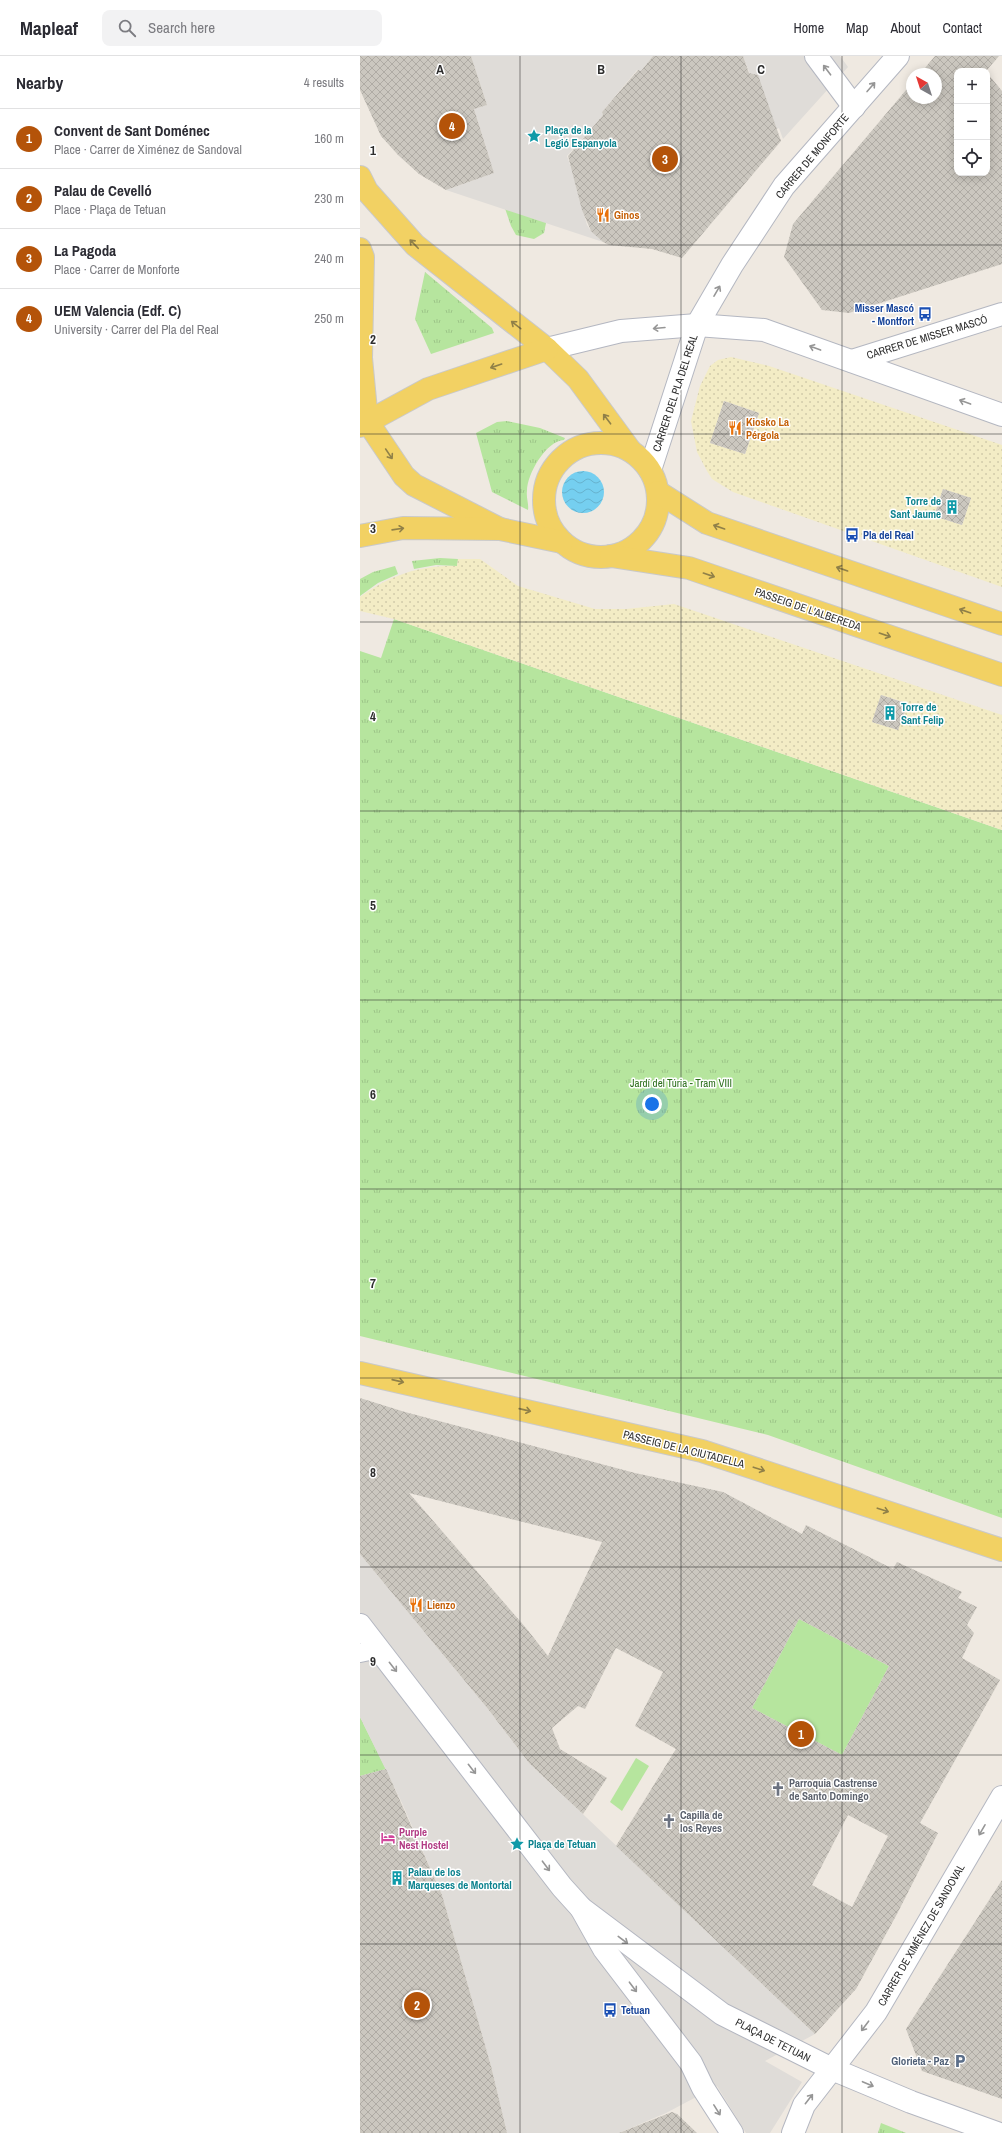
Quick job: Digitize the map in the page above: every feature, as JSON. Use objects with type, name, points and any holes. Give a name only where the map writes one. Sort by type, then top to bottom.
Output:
[{"type":"main road","points":[[360,177],[367,191],[415,245],[547,349],[578,380],[630,450]]},
{"type":"main road","points":[[360,249],[363,257],[361,358],[363,424],[404,476],[414,485],[500,529]]},
{"type":"main road","name":"CARRER DEL PLA DEL REAL","points":[[363,424],[428,389],[547,349]]},
{"type":"main road","points":[[604,443],[615,444],[630,450],[642,459],[650,470],[658,492],[656,514],[647,534],[632,548],[612,556],[594,557],[582,554],[562,542],[551,529],[545,514],[543,497],[546,480],[554,465],[566,453],[581,445],[604,443]]},
{"type":"main road","points":[[658,492],[707,523],[1002,624]]},
{"type":"main road","points":[[360,536],[403,528],[500,529],[562,542]]},
{"type":"main road","name":"PASSEIG DE L'ALBEREDA","points":[[612,556],[689,568],[1002,676]]},
{"type":"main road","name":"PASSEIG DE LA CIUTADELLA","points":[[360,1372],[722,1457],[1002,1550]]},
{"type":"street","points":[[816,56],[854,107]]},
{"type":"street","name":"CARRER DE MONFORTE","points":[[698,325],[732,265],[784,186],[898,56]]},
{"type":"street","name":"CARRER DE MISSER MASCÓ","points":[[852,361],[1002,314]]},
{"type":"street","points":[[698,325],[764,330],[1002,415]]},
{"type":"street","name":"CARRER DEL PLA DEL REAL","points":[[547,349],[621,331],[698,325],[650,470]]},
{"type":"street","name":"PLAÇA DE TETUAN","points":[[360,1625],[369,1651],[562,1887],[581,1908],[722,2014],[832,2069],[911,2102],[997,2133]]},
{"type":"street","name":"CARRER DE XIMÉNEZ DE SANDOVAL","points":[[793,2133],[804,2105],[876,2012],[1002,1797]]},
{"type":"street","name":"PLAÇA DE TETUAN","points":[[581,1908],[604,1949],[691,2063],[703,2088],[732,2133]]},
{"type":"green space","points":[[499,191],[547,218],[544,233],[534,239],[516,235],[511,226]]},
{"type":"green space","points":[[425,272],[492,328],[494,333],[431,354],[415,319]]},
{"type":"green space","points":[[507,421],[540,428],[565,438],[544,452],[534,468],[528,484],[528,510],[492,492],[476,433],[497,422]]},
{"type":"green space","points":[[440,558],[458,559],[457,566],[436,565],[414,569],[412,561]]},
{"type":"green space","points":[[395,566],[398,574],[378,583],[360,596],[360,579],[373,572]]},
{"type":"green space","name":"Jardí del Túria - Tram VIII","points":[[394,619],[1002,830],[1002,1518],[768,1435],[360,1336],[360,651],[381,658]]},
{"type":"green space","points":[[799,1619],[889,1666],[842,1755],[752,1708]]},
{"type":"green space","points":[[360,1717],[386,1769],[360,1776]]},
{"type":"green space","points":[[636,1758],[649,1766],[622,1811],[610,1802]]},
{"type":"green space","points":[[881,2123],[906,2133],[878,2133]]},
{"type":"sand","points":[[731,357],[769,366],[1002,445],[1002,587],[733,492],[712,479],[697,452],[691,421],[700,386],[710,366],[718,360]],"holes":[[[724,401],[759,413],[745,454],[710,443]],[[943,489],[971,498],[962,525],[934,516]]]},
{"type":"sand","points":[[458,559],[480,559],[518,586],[595,609],[626,609],[674,604],[1002,715],[1002,830],[394,619],[360,611],[360,597],[371,589],[394,577],[430,567],[457,566]],"holes":[[[881,695],[907,703],[898,730],[872,722]]]},
{"type":"shaded area","name":"Plaça de la Legió Espanyola","points":[[471,56],[653,56],[641,71],[637,70],[602,112],[603,115],[567,156],[576,182],[575,183],[587,225],[603,242],[446,190],[494,173],[474,109],[487,105]]},
{"type":"shaded area","points":[[743,56],[840,56],[848,67],[783,139],[779,128],[777,129],[750,74]]},
{"type":"shaded area","name":"Plaça de Tetuan","points":[[360,1554],[488,1709],[529,1763],[815,2034],[765,2061],[802,2082],[770,2133],[746,2133],[717,2086],[666,2113],[619,2133],[507,2133],[491,2066],[442,1895],[402,1803],[360,1717]]},
{"type":"water","points":[[579,471],[587,471],[595,474],[601,480],[604,492],[601,504],[595,510],[587,513],[579,513],[571,510],[565,504],[562,496],[562,488],[565,480],[571,474]]},
{"type":"building","points":[[360,56],[471,56],[487,105],[474,109],[494,173],[446,190],[419,174],[398,155],[381,136],[360,90]]},
{"type":"building","points":[[653,56],[743,56],[749,73],[758,75],[781,141],[682,258],[652,249],[609,245],[603,242],[591,231],[582,210],[568,156],[603,115],[602,112],[638,70],[641,71]]},
{"type":"building","points":[[935,56],[999,56],[989,68],[954,68],[954,176],[990,176],[990,77],[1002,91],[1002,264],[849,313],[822,310],[784,257],[793,224],[906,90],[906,104],[942,104],[942,68],[925,68]]},
{"type":"building","name":"Kiosko La Pérgola","points":[[724,401],[759,413],[745,454],[710,443]]},
{"type":"building","name":"Torre de Sant Jaume","points":[[943,489],[971,498],[962,525],[934,516]]},
{"type":"building","name":"Torre de Sant Felip","points":[[881,695],[908,704],[898,730],[872,722]]},
{"type":"building","points":[[360,1398],[405,1412],[635,1473],[723,1492],[802,1534],[806,1525],[893,1569],[897,1562],[962,1592],[958,1598],[977,1607],[967,1625],[974,1633],[962,1658],[1000,1680],[920,1823],[938,1833],[897,1914],[856,1989],[815,2034],[616,1846],[676,1749],[635,1726],[663,1672],[616,1648],[585,1709],[578,1706],[552,1728],[560,1749],[607,1778],[583,1814],[529,1763],[488,1709],[360,1554]],"holes":[[[409,1493],[602,1542],[548,1656],[526,1628]],[[799,1619],[889,1666],[842,1755],[752,1708]],[[848,1815],[888,1836],[852,1907],[812,1885]]]},
{"type":"building","points":[[386,1769],[442,1895],[491,2066],[507,2133],[360,2133],[360,1776]]},
{"type":"building","points":[[1002,1880],[1002,2099],[922,2071],[906,2029]]},
{"type":"building","points":[[672,2112],[677,2114],[697,2133],[619,2133]]},
{"type":"place","name":"UEM Valencia (Edf. C)","points":[[452,126]]},
{"type":"place","name":"Plaça de la Legió Espanyola","points":[[534,136]]},
{"type":"place","name":"La Pagoda","points":[[665,159]]},
{"type":"place","name":"Ginos","points":[[603,215]]},
{"type":"place","name":"Misser Mascó - Montfort","points":[[925,314]]},
{"type":"place","name":"Kiosko La Pérgola","points":[[735,428]]},
{"type":"place","name":"Torre de Sant Jaume","points":[[952,507]]},
{"type":"place","name":"Pla del Real","points":[[852,535]]},
{"type":"place","name":"Torre de Sant Felip","points":[[890,713]]},
{"type":"place","name":"Lienzo","points":[[416,1605]]},
{"type":"place","name":"Convent de Sant Doménec","points":[[801,1734]]},
{"type":"place","name":"Parroquia Castrense de Santo Domingo","points":[[778,1789]]},
{"type":"place","name":"Capilla de los Reyes","points":[[669,1821]]},
{"type":"place","name":"Purple Nest Hostel","points":[[388,1838]]},
{"type":"place","name":"Plaça de Tetuan","points":[[517,1844]]},
{"type":"place","name":"Palau de los Marqueses de Montortal","points":[[397,1878]]},
{"type":"place","name":"Palau de Cevelló","points":[[417,2005]]},
{"type":"place","name":"Tetuan","points":[[610,2010]]},
{"type":"place","name":"Glorieta - Paz","points":[[960,2061]]}]
